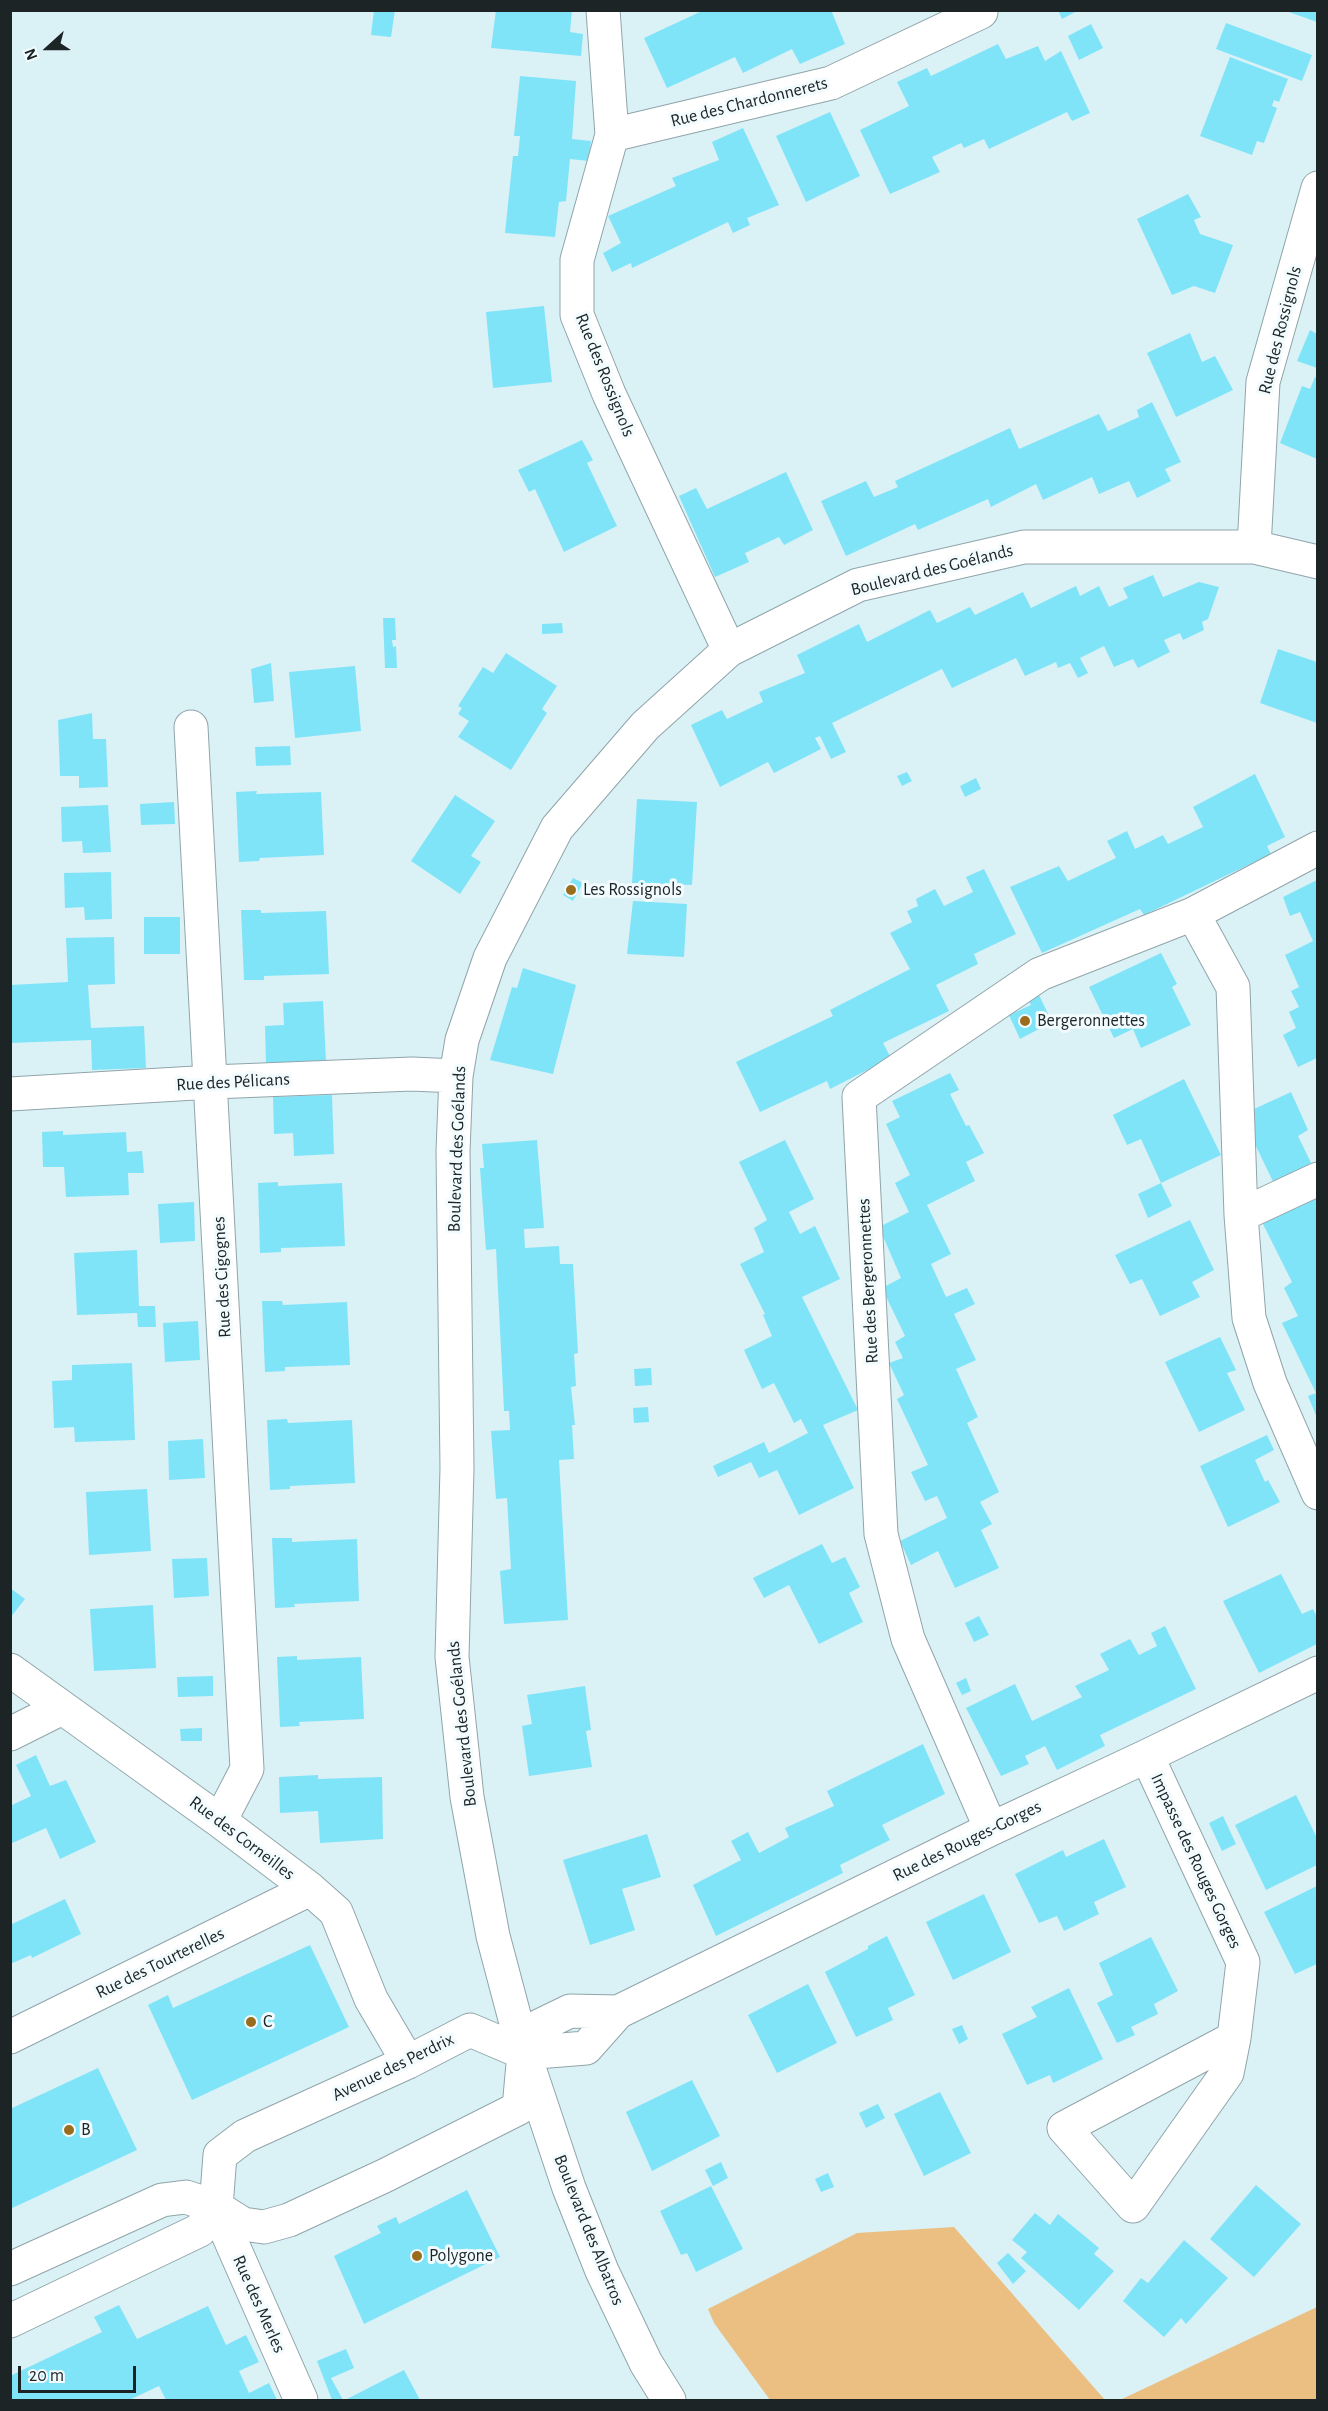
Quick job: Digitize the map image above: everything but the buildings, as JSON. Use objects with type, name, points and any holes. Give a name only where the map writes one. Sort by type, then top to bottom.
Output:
[{"type":"street","name":"Rue des Rossignols","points":[[603,10],[612,135],[577,260],[577,315],[609,394],[729,650]]},
{"type":"street","name":"Rue des Chardonnerets","points":[[612,135],[831,83],[981,12]]},
{"type":"street","name":"Rue des Rossignols","points":[[1254,547],[1263,382],[1317,188]]},
{"type":"street","name":"Boulevard des Goélands","points":[[524,2053],[493,1936],[472,1821],[452,1657],[457,1468],[453,1151],[456,1077],[462,1040],[490,958],[557,828],[645,726],[729,650],[858,585],[1024,547],[1254,547],[1317,562]]},
{"type":"street","name":"Rue des Cigognes","points":[[191,728],[212,1082],[247,1769],[220,1821]]},
{"type":"street","name":"Rue des Bergeronnettes","points":[[991,1828],[908,1639],[881,1534],[859,1097],[1040,974],[1193,914],[1317,848]]},
{"type":"street","points":[[1193,914],[1233,987],[1240,1215],[1249,1318],[1270,1383],[1317,1493]]},
{"type":"street","name":"Rue des Pélicans","points":[[10,1094],[212,1082],[412,1074],[456,1077]]},
{"type":"street","points":[[1240,1215],[1317,1179]]},
{"type":"street","name":"Rue des Corneilles","points":[[10,1670],[220,1821],[310,1889],[336,1912],[371,1999],[408,2062]]},
{"type":"street","name":"Rue des Rouges-Gorges","points":[[524,2053],[537,2027],[570,2011],[618,2012],[991,1828],[1147,1756],[1317,1673]]},
{"type":"street","points":[[10,1734],[62,1708]]},
{"type":"street","name":"Impasse des Rouges Gorges","points":[[1147,1756],[1243,1962],[1234,2038],[1227,2073],[1133,2206],[1064,2128],[1234,2038]]},
{"type":"street","name":"Rue des Tourterelles","points":[[10,2037],[310,1889]]},
{"type":"street","name":"Avenue des Perdrix","points":[[216,2207],[219,2155],[245,2136],[408,2062],[470,2030],[524,2053]]},
{"type":"street","points":[[10,2270],[162,2200],[186,2197],[216,2207],[243,2224],[264,2227],[289,2220],[384,2176],[519,2108],[524,2053]]},
{"type":"street","name":"Boulevard des Albatros","points":[[524,2053],[565,2177],[602,2271],[645,2363],[669,2400]]},
{"type":"street","points":[[10,2321],[200,2230],[216,2207]]},
{"type":"street","name":"Rue des Merles","points":[[216,2207],[301,2400]]},
{"type":"shaded area","points":[[954,2227],[1105,2400],[770,2400],[714,2323],[708,2309],[857,2233]]},
{"type":"shaded area","points":[[1317,2307],[1317,2400],[1120,2400]]},
{"type":"place","name":"Les Rossignols","points":[[571,890]]},
{"type":"place","name":"Bergeronnettes","points":[[1025,1021]]},
{"type":"place","name":"C","points":[[251,2022]]},
{"type":"place","name":"B","points":[[69,2130]]},
{"type":"place","name":"Polygone","points":[[417,2256]]}]
